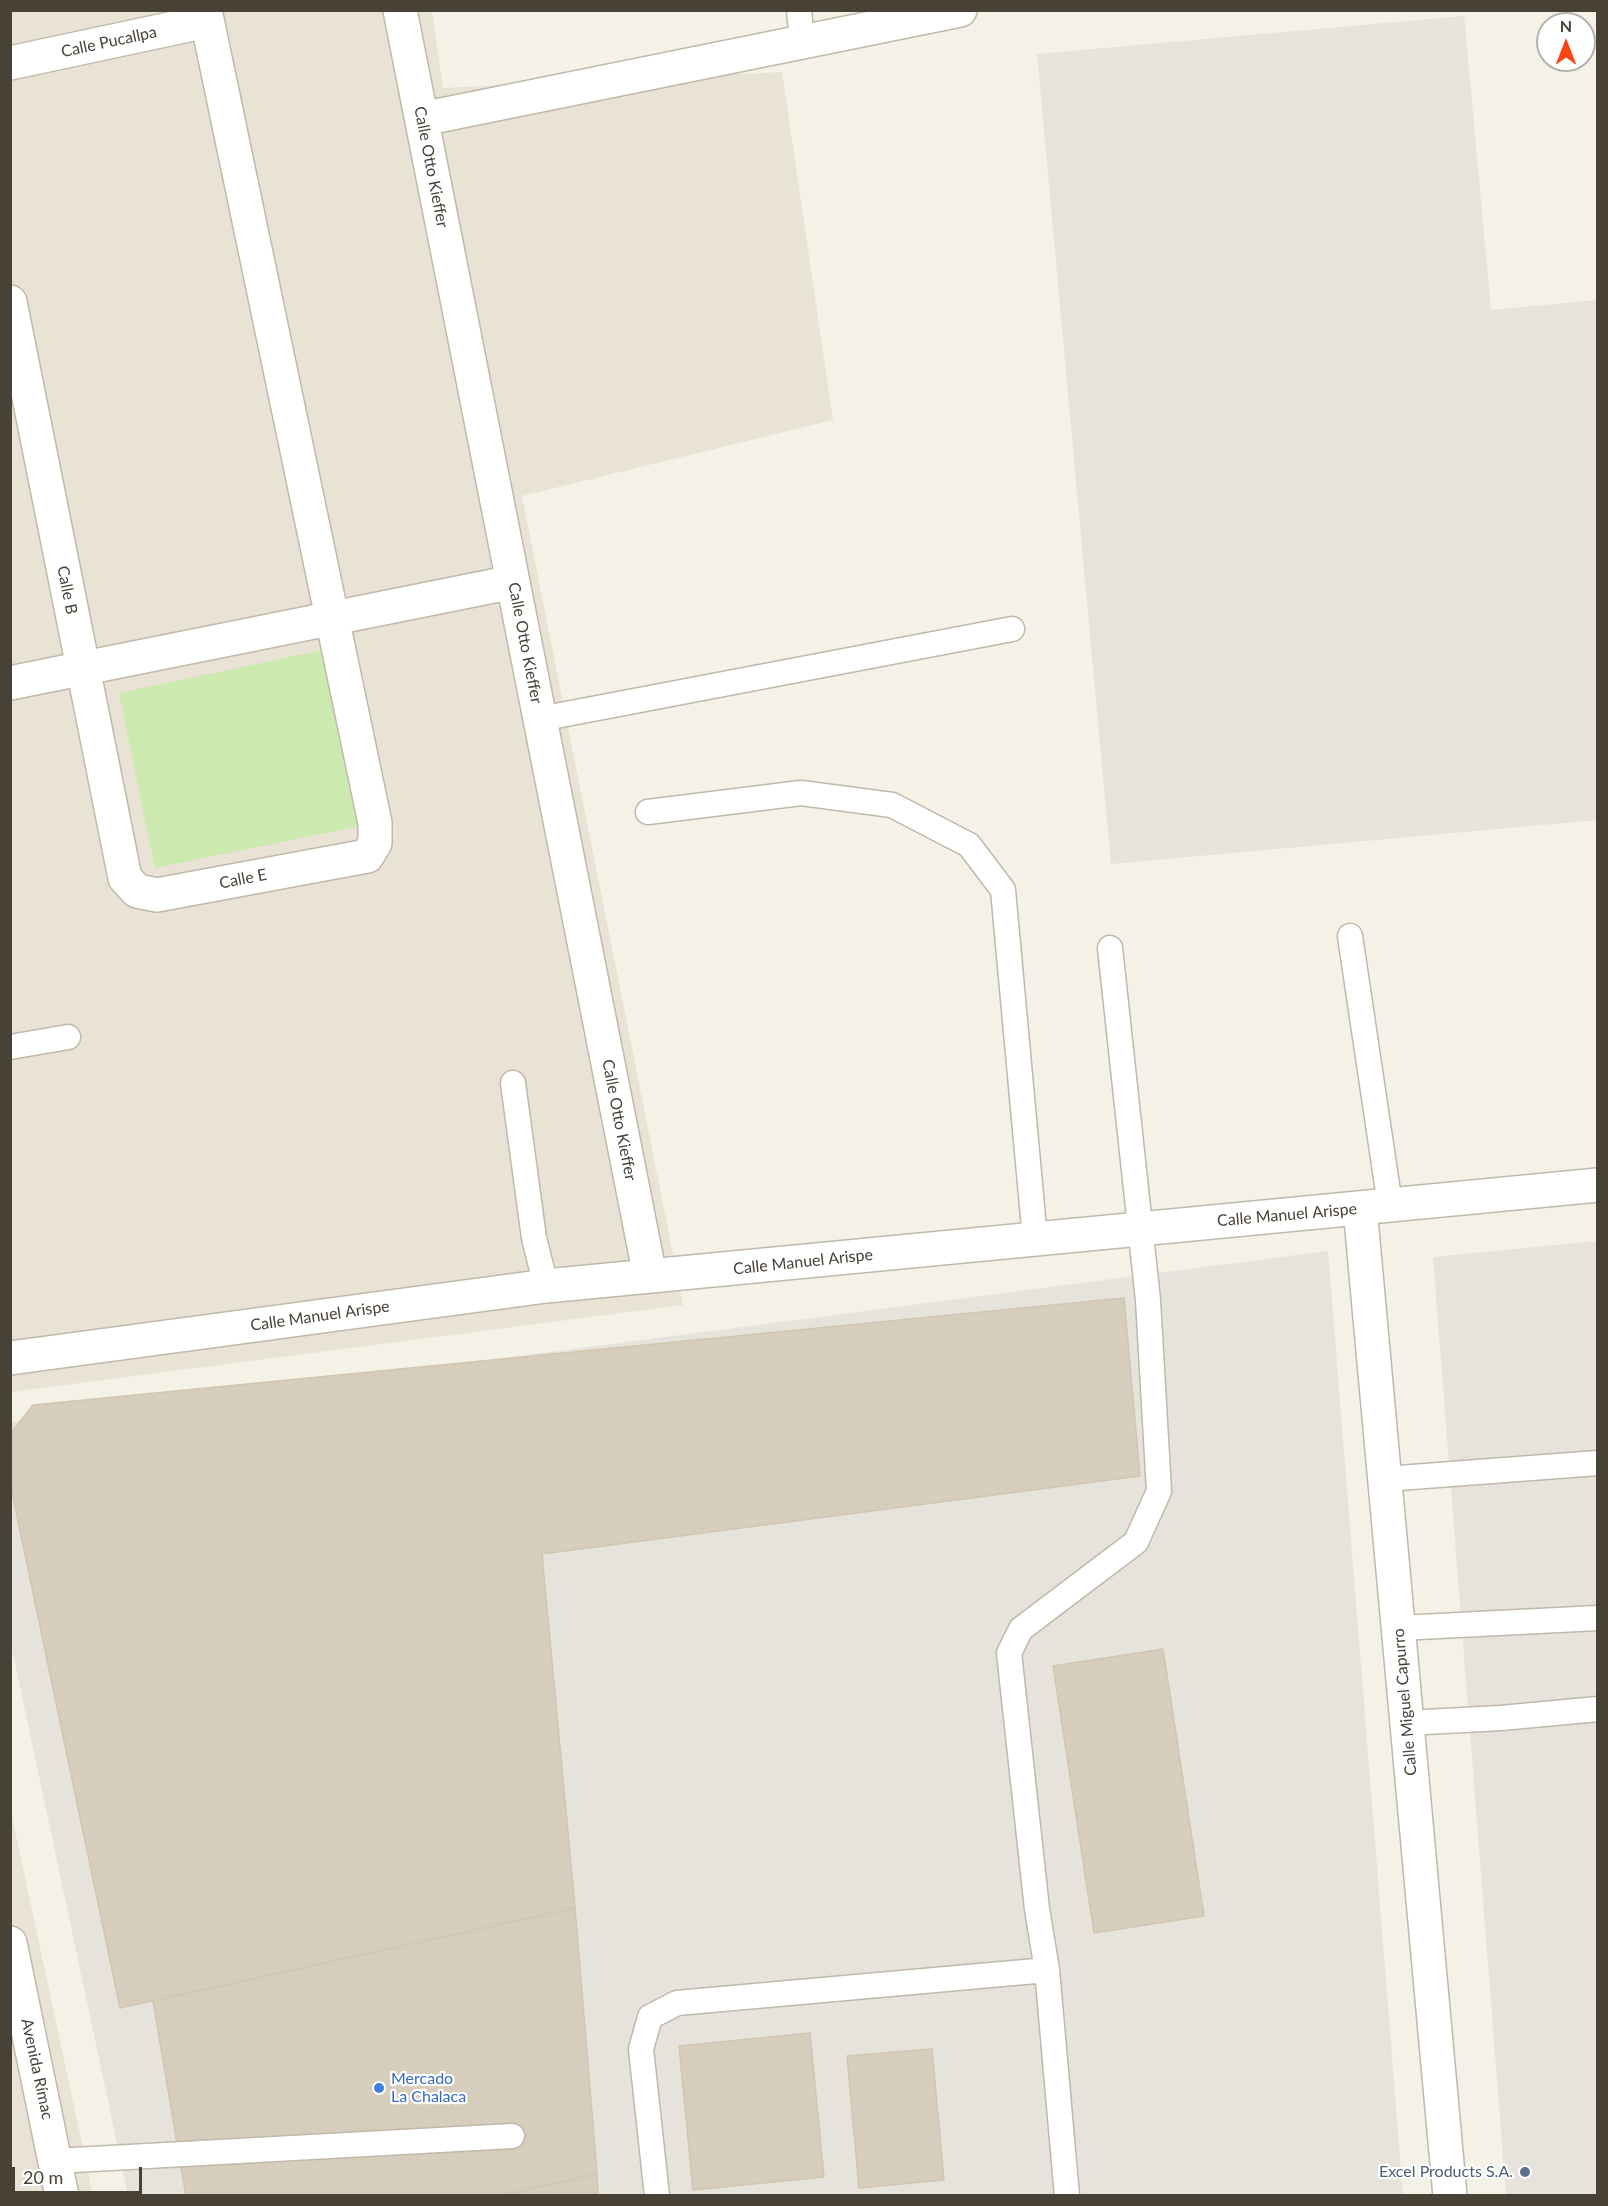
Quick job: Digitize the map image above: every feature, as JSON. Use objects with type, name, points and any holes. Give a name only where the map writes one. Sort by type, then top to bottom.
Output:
[{"type":"street","name":"Calle Otto Kieffer","points":[[400,10],[650,1276]]},
{"type":"street","points":[[422,119],[800,26],[960,10]]},
{"type":"street","points":[[206,16],[333,619]]},
{"type":"street","name":"Calle Pucallpa","points":[[10,63],[206,16]]},
{"type":"street","name":"Calle B","points":[[10,302],[125,879]]},
{"type":"street","points":[[10,683],[513,582]]},
{"type":"street","name":"Calle E","points":[[125,879],[137,891],[157,895],[367,856],[375,843],[375,823],[333,619]]},
{"type":"street","name":"Calle Manuel Arispe","points":[[10,1358],[546,1286],[1598,1185]]},
{"type":"street","name":"Calle Miguel Capurro","points":[[1375,1207],[1385,1479],[1450,2196]]},
{"type":"street","name":"Avenida Rímac","points":[[10,1942],[62,2196]]},
{"type":"lane","points":[[540,719],[1012,629]]},
{"type":"lane","points":[[648,812],[801,793],[892,805],[969,845],[1003,890],[1035,1239]]},
{"type":"lane","points":[[1350,936],[1375,1207]]},
{"type":"lane","points":[[1067,2196],[1047,1970],[1037,1909],[1009,1653],[1021,1629],[1136,1542],[1159,1491],[1148,1300],[1110,948]]},
{"type":"lane","points":[[10,1047],[68,1037]]},
{"type":"lane","points":[[513,1083],[534,1238],[546,1286]]},
{"type":"lane","points":[[1385,1479],[1598,1463]]},
{"type":"lane","points":[[1398,1628],[1598,1618]]},
{"type":"lane","points":[[1407,1723],[1500,1718],[1598,1709]]},
{"type":"lane","points":[[657,2196],[641,2049],[650,2017],[677,2002],[1047,1970]]},
{"type":"lane","points":[[56,2161],[512,2136]]},
{"type":"shaded area","points":[[10,11],[432,11],[443,88],[782,72],[833,420],[522,496],[683,1305],[11,1392]]},
{"type":"shaded area","points":[[1464,16],[1491,310],[1597,300],[1597,820],[1111,864],[1037,54]]},
{"type":"shaded area","points":[[1597,1241],[1597,2195],[1506,2195],[1433,1257]]},
{"type":"shaded area","points":[[1328,1251],[1403,2195],[128,2195],[11,1644],[10,1422]]},
{"type":"shaded area","points":[[11,1812],[93,2195],[11,2195]]},
{"type":"green space","points":[[323,650],[360,826],[155,868],[119,693]]},
{"type":"building","points":[[1124,1298],[1140,1476],[542,1554],[575,1908],[120,2008],[10,1483],[10,1434],[33,1405]]},
{"type":"building","points":[[1163,1649],[1204,1916],[1094,1933],[1053,1666]]},
{"type":"building","name":"Mercado La Chalaca","points":[[575,1908],[597,2174],[497,2196],[186,2196],[153,2001]]},
{"type":"building","points":[[810,2033],[824,2177],[693,2190],[679,2046]]},
{"type":"building","points":[[932,2049],[944,2180],[859,2188],[847,2056]]},
{"type":"building","points":[[597,2174],[598,2196],[497,2196]]},
{"type":"place","name":"Mercado La Chalaca","points":[[379,2088]]},
{"type":"place","name":"Excel Products S.A.","points":[[1525,2172]]}]
